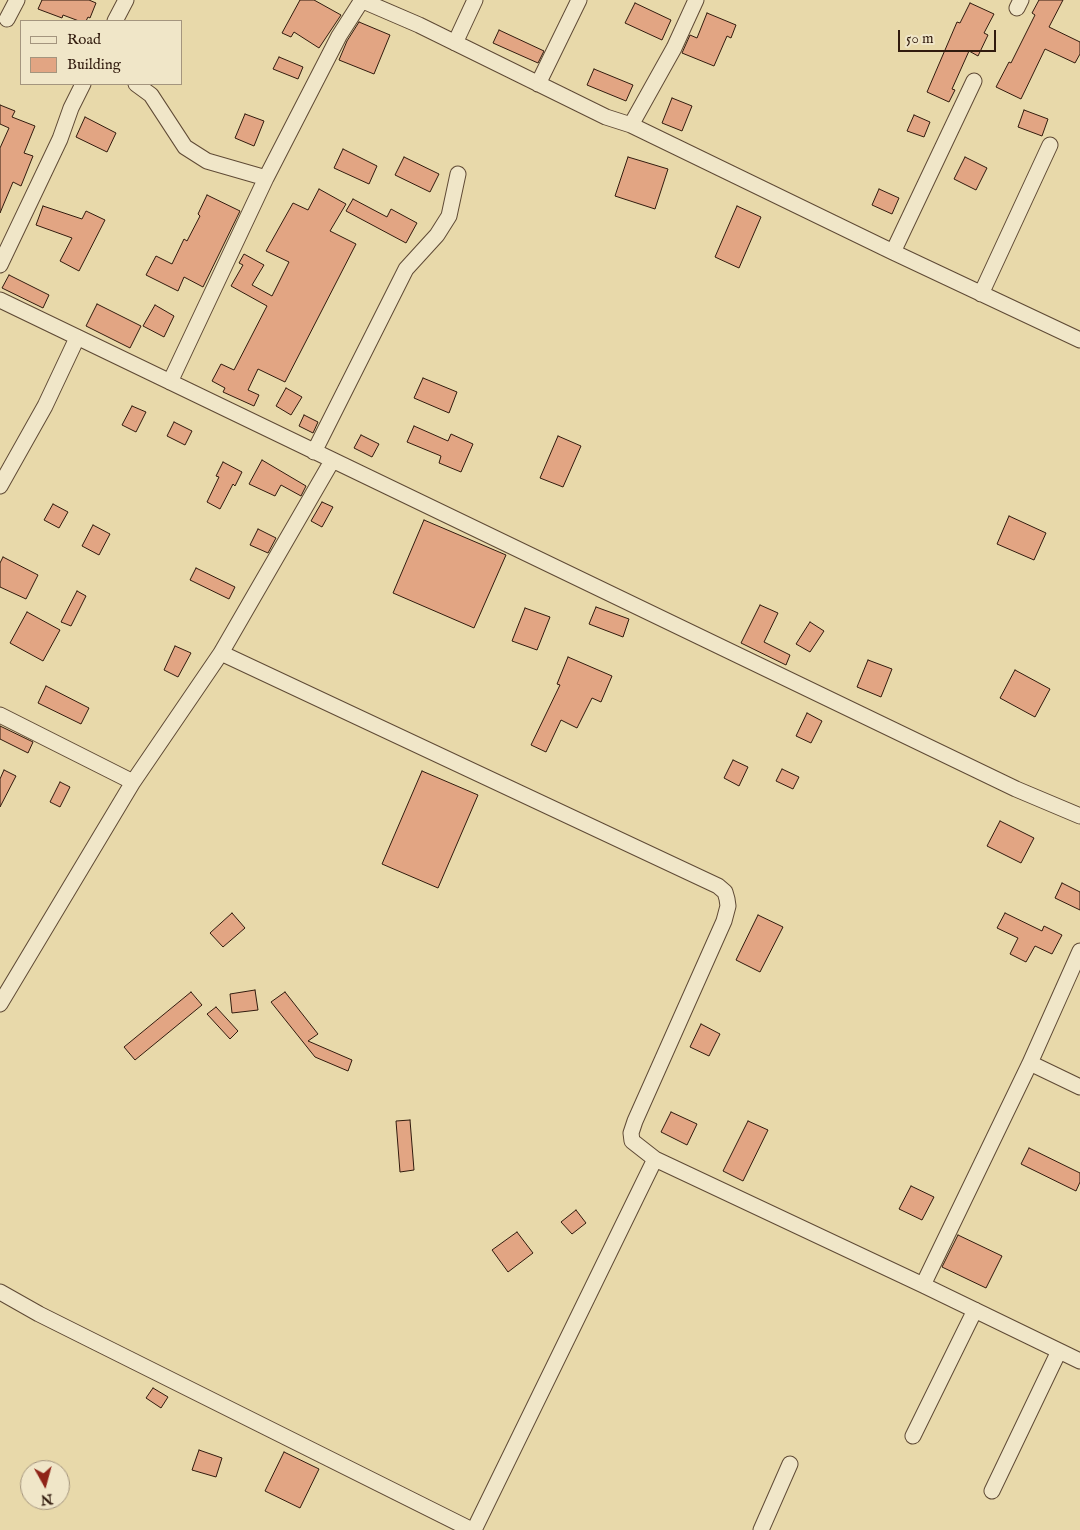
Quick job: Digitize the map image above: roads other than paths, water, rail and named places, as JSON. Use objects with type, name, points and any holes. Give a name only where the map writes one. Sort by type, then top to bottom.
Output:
[{"type":"street","points":[[7,19],[17,0]]},
{"type":"street","points":[[116,20],[126,0]]},
{"type":"street","points":[[170,382],[266,178],[339,36],[362,0],[606,117],[631,125],[1080,340]]},
{"type":"street","points":[[455,43],[475,0]]},
{"type":"street","points":[[538,84],[579,0]]},
{"type":"street","points":[[631,125],[674,48],[696,0]]},
{"type":"street","points":[[893,252],[974,81]]},
{"type":"street","points":[[0,265],[60,139],[71,108],[82,85]]},
{"type":"street","points":[[137,85],[151,95],[185,147],[207,161],[266,178]]},
{"type":"street","points":[[981,294],[1050,145]]},
{"type":"street","points":[[314,452],[406,270],[437,235],[449,216],[458,174]]},
{"type":"street","points":[[0,300],[1016,789],[1080,816]]},
{"type":"street","points":[[0,486],[45,406],[77,338]]},
{"type":"street","points":[[0,1004],[133,782],[221,652],[332,461]]},
{"type":"street","points":[[221,652],[718,886],[725,892],[728,906],[724,921],[635,1121],[631,1133],[632,1141],[635,1145],[655,1159],[1080,1361]]},
{"type":"street","points":[[0,715],[133,782]]},
{"type":"street","points":[[923,1285],[1030,1063],[1080,951]]},
{"type":"street","points":[[1030,1063],[1080,1087]]},
{"type":"street","points":[[0,1292],[443,1524],[473,1530],[655,1159]]},
{"type":"street","points":[[913,1436],[975,1310]]},
{"type":"street","points":[[992,1491],[1059,1351]]},
{"type":"street","points":[[761,1530],[790,1464]]}]
